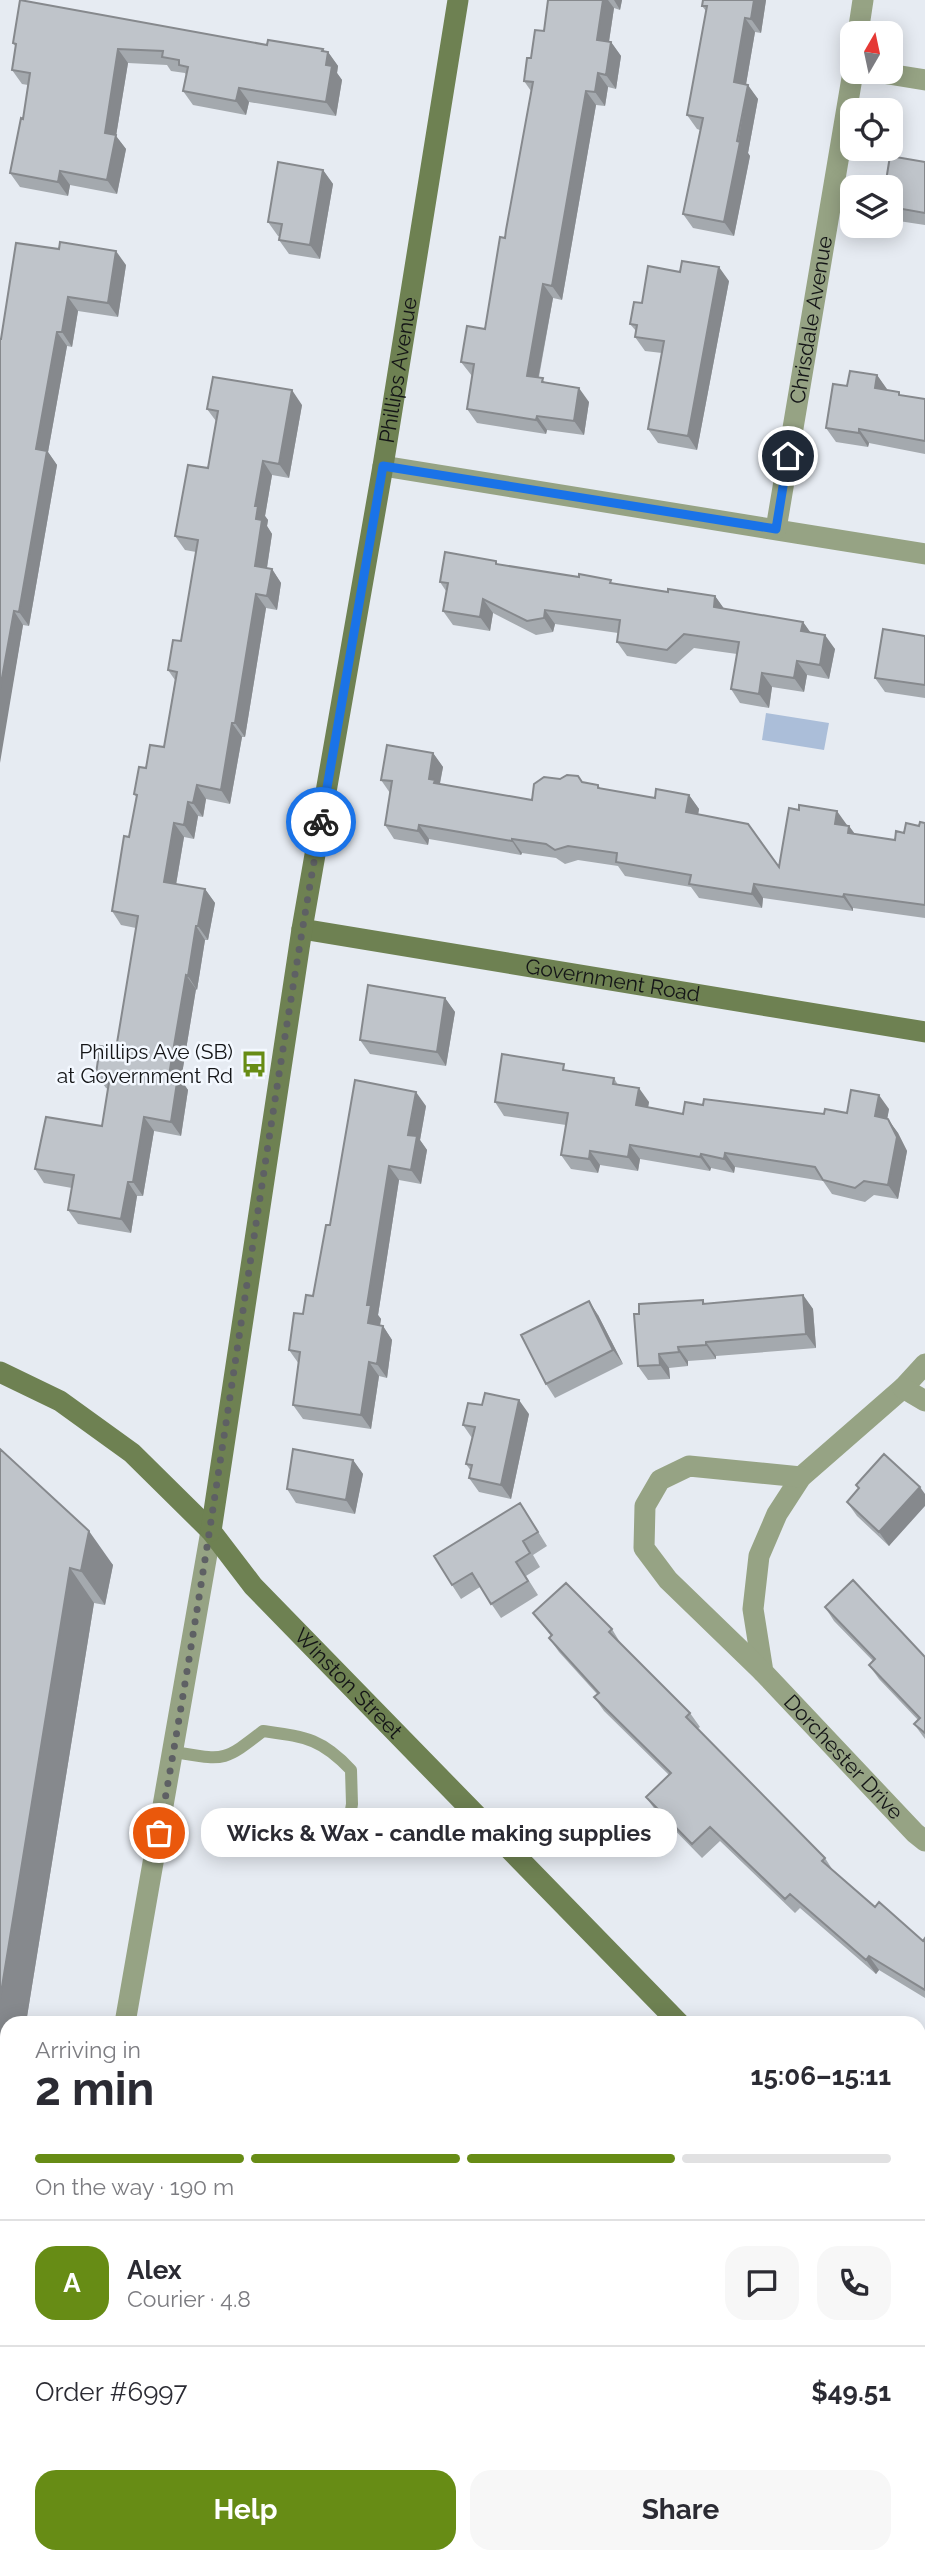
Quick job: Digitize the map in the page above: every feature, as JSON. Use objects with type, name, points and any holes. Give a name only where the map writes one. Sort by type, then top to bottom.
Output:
[{"type":"street","name":"Phillips Avenue","points":[[126,2016],[211,1531],[302,929],[383,466],[457,0]]},
{"type":"street","points":[[860,21],[863,0]]},
{"type":"street","points":[[903,76],[925,80]]},
{"type":"street","name":"Chrisdale Avenue","points":[[776,529],[851,84]]},
{"type":"street","points":[[383,466],[925,554]]},
{"type":"street","name":"Government Road","points":[[302,929],[925,1032]]},
{"type":"street","points":[[763,1672],[753,1609],[759,1556],[777,1514],[801,1476],[903,1388],[925,1364]]},
{"type":"street","name":"Winston Street","points":[[0,1372],[60,1401],[132,1453],[211,1531],[253,1586],[672,2016]]},
{"type":"street","points":[[903,1388],[925,1401]]},
{"type":"street","name":"Dorchester Drive","points":[[801,1476],[689,1466],[660,1480],[645,1506],[644,1548],[668,1580],[763,1672],[915,1833],[925,1840]]},
{"type":"lane","points":[[174,1752],[217,1760],[238,1751],[263,1731],[307,1738],[333,1751],[351,1770],[352,1804],[345,1846]]},
{"type":"water","points":[[766,713],[829,723],[824,750],[762,740]]},
{"type":"building","points":[[20,0],[267,45],[268,40],[323,49],[322,51],[328,52],[326,65],[332,66],[326,102],[239,88],[236,101],[183,91],[188,67],[179,65],[179,60],[162,57],[163,51],[118,49],[105,133],[116,135],[107,180],[60,171],[58,182],[10,173],[21,118],[23,119],[30,73],[12,70]]},
{"type":"building","points":[[548,0],[603,0],[597,40],[611,42],[606,75],[598,73],[595,92],[586,91],[552,286],[543,284],[527,376],[543,378],[542,382],[579,388],[574,421],[537,416],[536,420],[467,409],[474,364],[461,362],[467,326],[485,329],[500,237],[505,238],[533,82],[524,81],[527,58],[531,58],[535,30],[544,31]]},
{"type":"building","points":[[703,0],[754,0],[751,19],[745,18],[734,82],[748,85],[724,222],[683,214],[703,118],[687,115],[707,6],[702,6]]},
{"type":"building","points":[[903,158],[925,162],[925,213],[903,209],[903,175],[887,175],[889,161],[903,161]]},
{"type":"building","points":[[278,162],[323,170],[310,245],[279,240],[282,224],[268,222]]},
{"type":"building","points":[[60,242],[116,251],[108,303],[68,297],[62,332],[57,332],[36,449],[47,451],[19,612],[14,611],[0,689],[0,339],[16,243],[59,249]]},
{"type":"building","points":[[682,261],[719,267],[688,436],[648,429],[664,341],[635,337],[637,325],[630,324],[634,302],[642,303],[648,266],[680,272]]},
{"type":"building","points":[[850,371],[877,375],[875,388],[925,399],[925,441],[859,429],[859,433],[826,428],[833,384],[847,386]]},
{"type":"building","points":[[213,377],[292,390],[279,464],[263,461],[255,506],[258,506],[256,519],[262,520],[255,566],[272,569],[267,596],[256,594],[221,790],[197,785],[193,803],[188,802],[184,825],[174,823],[164,882],[205,889],[188,976],[186,975],[169,1075],[178,1076],[171,1122],[144,1117],[133,1182],[128,1182],[121,1219],[68,1210],[74,1175],[35,1169],[46,1117],[102,1126],[110,1076],[96,1074],[100,1046],[116,1049],[138,916],[112,911],[124,836],[129,837],[137,795],[134,794],[139,767],[146,768],[150,745],[164,747],[177,672],[168,670],[173,640],[181,641],[198,540],[175,536],[188,465],[208,468],[218,411],[207,409]]},
{"type":"building","points":[[445,552],[496,561],[496,564],[611,580],[610,583],[715,596],[714,607],[803,622],[801,631],[825,635],[820,665],[797,661],[794,678],[762,673],[759,694],[731,689],[739,642],[684,634],[667,650],[617,642],[620,620],[545,610],[544,618],[527,621],[483,599],[480,617],[443,611],[448,583],[440,582]]},
{"type":"building","points":[[883,629],[925,636],[925,685],[875,678]]},
{"type":"building","points":[[387,745],[433,753],[429,779],[435,780],[434,783],[532,800],[534,784],[544,777],[560,779],[567,775],[578,776],[582,782],[598,785],[598,788],[655,798],[656,789],[689,795],[686,812],[748,824],[779,867],[789,808],[799,810],[799,805],[837,811],[835,824],[849,826],[848,833],[895,840],[896,831],[904,833],[906,823],[919,826],[920,822],[925,823],[925,905],[754,884],[752,894],[689,884],[691,875],[616,862],[617,853],[568,846],[555,850],[546,844],[419,825],[418,831],[385,825],[392,781],[381,780]]},
{"type":"building","points":[[368,985],[445,998],[437,1052],[360,1040]]},
{"type":"building","points":[[502,1054],[564,1064],[563,1070],[614,1078],[613,1084],[639,1088],[636,1105],[683,1114],[685,1102],[703,1105],[704,1099],[824,1114],[825,1109],[847,1113],[851,1090],[879,1095],[875,1116],[888,1119],[897,1137],[888,1185],[864,1181],[855,1188],[823,1180],[815,1167],[725,1153],[724,1159],[701,1154],[700,1157],[630,1145],[628,1157],[590,1151],[589,1159],[561,1155],[568,1113],[495,1102]]},
{"type":"building","points":[[355,1080],[416,1092],[408,1135],[417,1136],[411,1170],[389,1166],[367,1305],[371,1305],[368,1323],[383,1326],[377,1364],[369,1362],[361,1415],[293,1405],[300,1352],[289,1350],[294,1313],[303,1314],[306,1295],[313,1296],[326,1225],[330,1225]]},
{"type":"building","points":[[803,1295],[806,1334],[706,1342],[706,1345],[678,1347],[679,1352],[659,1354],[660,1365],[638,1366],[634,1314],[639,1314],[639,1304],[703,1300],[703,1304]]},
{"type":"building","points":[[589,1301],[613,1350],[546,1384],[521,1335]]},
{"type":"building","points":[[485,1393],[519,1400],[501,1485],[469,1478],[472,1465],[466,1464],[475,1427],[463,1425],[468,1403],[482,1405]]},
{"type":"building","points":[[0,1449],[89,1531],[81,1571],[70,1568],[0,1999]]},
{"type":"building","points":[[293,1449],[353,1460],[346,1500],[287,1489]]},
{"type":"building","points":[[884,1454],[920,1487],[879,1532],[847,1502],[859,1488],[856,1485]]},
{"type":"building","points":[[520,1503],[538,1532],[523,1541],[530,1553],[516,1562],[528,1581],[491,1604],[472,1573],[452,1585],[434,1556]]},
{"type":"building","points":[[853,1580],[925,1657],[925,1733],[914,1724],[920,1718],[869,1665],[875,1659],[825,1607]]},
{"type":"building","points":[[566,1583],[612,1629],[609,1632],[690,1713],[686,1717],[825,1858],[822,1861],[875,1907],[879,1902],[923,1941],[925,1938],[925,1990],[869,1956],[866,1960],[790,1894],[785,1899],[710,1827],[692,1844],[646,1797],[671,1773],[594,1697],[599,1693],[549,1638],[552,1635],[533,1613]]},
{"type":"way so far","points":[[159,1833],[211,1531],[302,929],[321,822]]},
{"type":"place","name":"Phillips Ave (SB) at Government Rd","points":[[254,1064]]},
{"type":"place","name":"Wicks & Wax - candle making supplies","points":[[159,1833]]},
{"type":"route","points":[[321,822],[383,466],[776,529],[788,456]]}]
